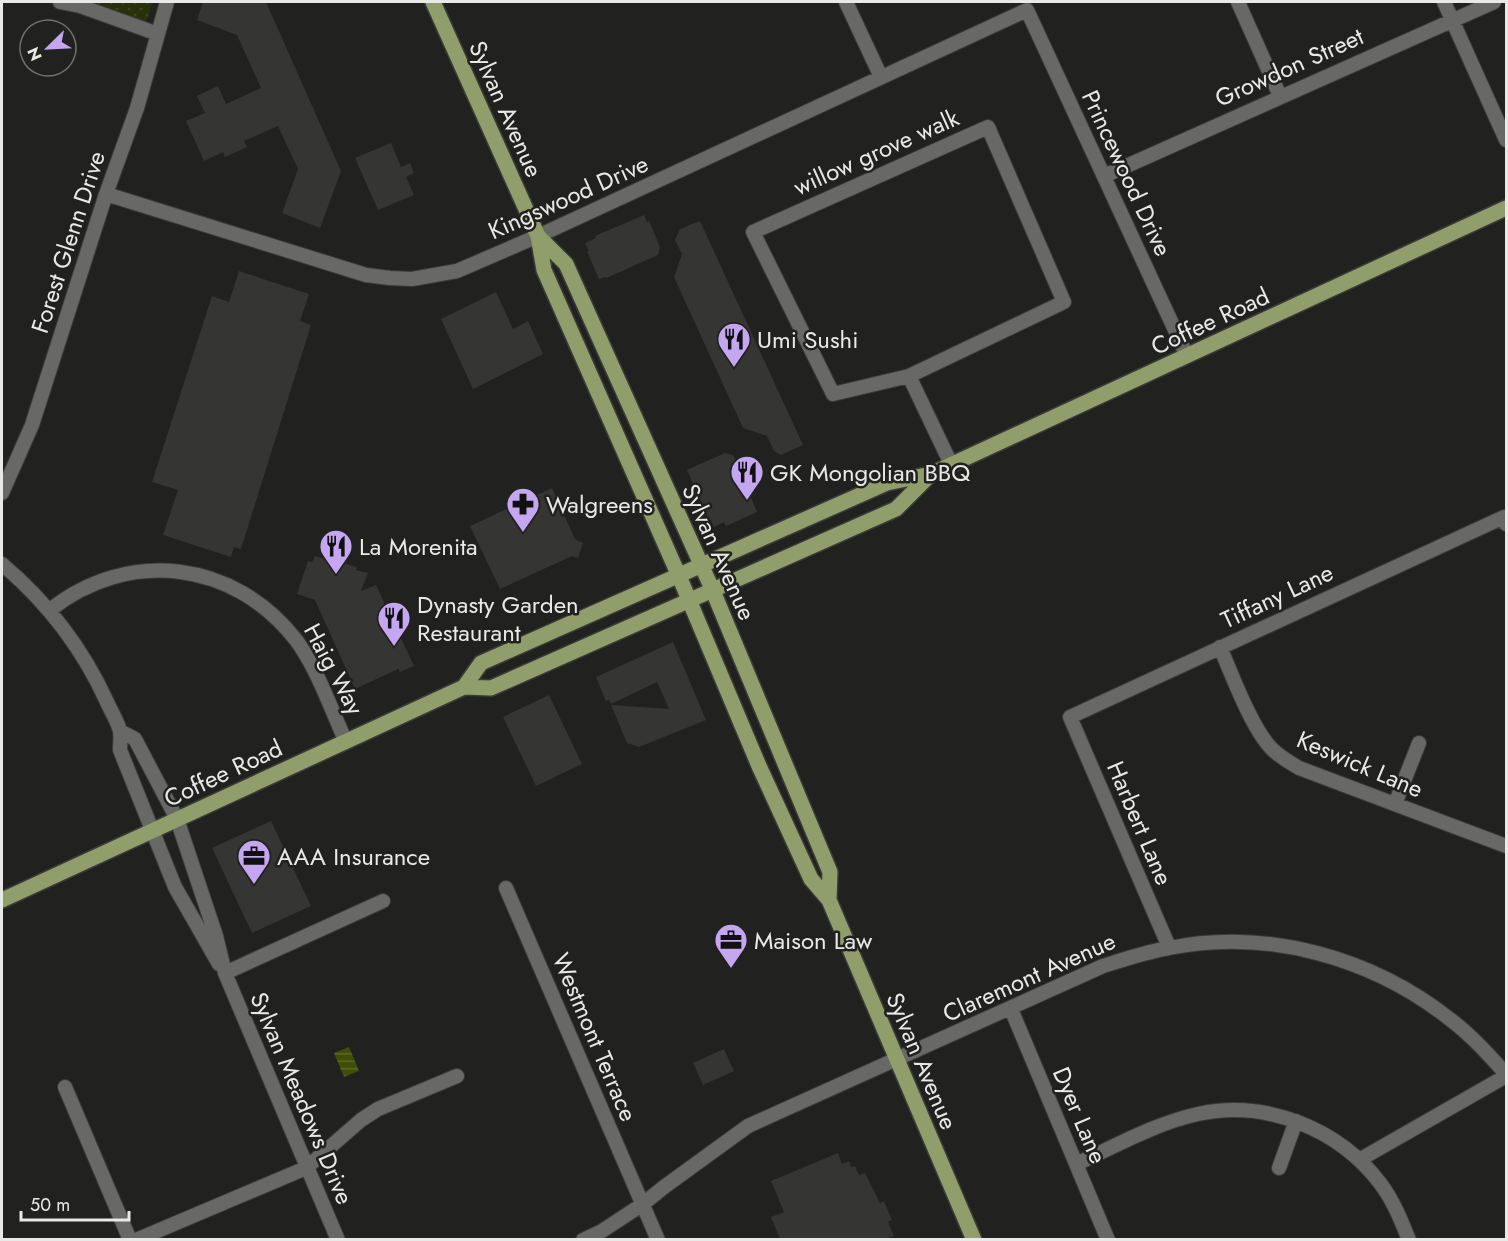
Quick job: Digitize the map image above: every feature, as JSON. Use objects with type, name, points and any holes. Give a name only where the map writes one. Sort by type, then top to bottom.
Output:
[{"type":"main road","name":"Sylvan Avenue","points":[[433,2],[538,236],[544,270],[679,576],[759,766],[811,879],[829,900],[974,1239]]},
{"type":"main road","name":"Coffee Road","points":[[2,900],[464,687],[490,688],[896,509],[932,474],[951,464],[1506,208]]},
{"type":"main road","name":"Sylvan Avenue","points":[[538,236],[566,264],[713,591],[830,872],[829,900]]},
{"type":"main road","name":"Coffee Road","points":[[464,687],[481,663],[887,483],[932,474]]},
{"type":"street","points":[[60,2],[80,6],[158,34]]},
{"type":"street","name":"Forest Glenn Drive","points":[[2,493],[32,425],[106,194],[137,108],[167,2]]},
{"type":"street","points":[[846,2],[881,77]]},
{"type":"street","points":[[1238,2],[1280,96]]},
{"type":"street","points":[[1444,2],[1506,140]]},
{"type":"street","name":"Growdon Street","points":[[1104,176],[1494,2]]},
{"type":"street","name":"Kingswood Drive","points":[[106,194],[366,275],[412,279],[457,271],[538,236],[1027,10]]},
{"type":"street","name":"Princewood Drive","points":[[1027,10],[1187,356]]},
{"type":"street","name":"willow grove walk","points":[[988,127],[1064,302],[909,376],[833,394],[753,232],[988,127]]},
{"type":"street","points":[[909,376],[951,464]]},
{"type":"street","name":"Tiffany Lane","points":[[1070,717],[1220,647],[1505,520]]},
{"type":"street","name":"Sylvan Meadows Drive","points":[[2,564],[26,584],[50,610],[84,657],[120,731],[120,750],[175,887],[225,973]]},
{"type":"street","name":"Haig Way","points":[[50,610],[84,588],[129,573],[152,570],[176,571],[222,582],[246,594],[265,608],[283,623],[298,642],[346,742]]},
{"type":"street","name":"Keswick Lane","points":[[1220,647],[1260,734],[1284,759],[1299,768],[1506,846]]},
{"type":"street","name":"Harbert Lane","points":[[1070,717],[1170,948]]},
{"type":"street","name":"Sylvan Meadows Drive","points":[[120,731],[135,739],[177,819],[216,936],[225,973],[338,1239]]},
{"type":"street","points":[[1395,804],[1419,742]]},
{"type":"street","name":"Westmont Terrace","points":[[506,888],[658,1239]]},
{"type":"street","points":[[225,973],[383,901]]},
{"type":"street","name":"Claremont Avenue","points":[[583,1239],[602,1231],[643,1204],[748,1126],[1103,966],[1170,948],[1251,942],[1292,947],[1353,964],[1421,998],[1452,1020],[1480,1045],[1506,1075]]},
{"type":"street","name":"Dyer Lane","points":[[1011,1009],[1108,1239]]},
{"type":"street","points":[[1359,1160],[1506,1075]]},
{"type":"street","points":[[136,1239],[306,1168],[341,1140],[361,1120],[378,1109],[457,1076]]},
{"type":"street","points":[[65,1087],[130,1239]]},
{"type":"street","points":[[1076,1164],[1172,1121],[1199,1114],[1243,1110],[1265,1113],[1314,1128],[1359,1160],[1393,1204],[1409,1239]]},
{"type":"street","points":[[1279,1168],[1296,1121]]},
{"type":"shaded area","points":[[63,2],[153,2],[143,31]]},
{"type":"shaded area","points":[[349,1047],[359,1071],[344,1077],[334,1053]]},
{"type":"building","points":[[203,2],[266,2],[341,171],[320,228],[282,213],[298,169],[278,126],[244,141],[247,147],[225,157],[223,152],[204,161],[186,121],[205,113],[197,96],[218,86],[226,104],[261,88],[237,35],[197,20]]},
{"type":"building","points":[[391,143],[401,167],[410,163],[414,173],[406,177],[414,195],[378,210],[355,158]]},
{"type":"building","points":[[644,215],[660,247],[658,255],[599,279],[585,243],[596,238],[595,236]]},
{"type":"building","points":[[700,221],[803,445],[781,455],[774,451],[767,436],[743,428],[674,277],[682,254],[675,240],[680,229]]},
{"type":"building","points":[[239,271],[309,294],[300,321],[311,325],[241,549],[234,547],[231,557],[163,535],[178,490],[152,482],[212,296],[229,302]]},
{"type":"building","points":[[496,292],[513,329],[528,321],[543,354],[473,389],[441,319]]},
{"type":"building","points":[[725,453],[733,455],[757,512],[726,526],[724,522],[714,527],[687,470]]},
{"type":"building","name":"Walgreens","points":[[552,488],[575,539],[583,543],[578,558],[572,556],[500,589],[470,526]]},
{"type":"building","points":[[315,556],[357,567],[356,570],[368,573],[361,591],[376,585],[414,666],[400,672],[398,669],[355,689],[315,600],[297,594],[308,561],[312,562]]},
{"type":"building","points":[[673,642],[706,720],[639,747],[627,743],[611,705],[669,709],[657,682],[611,704],[609,700],[606,701],[596,677]]},
{"type":"building","points":[[549,695],[582,764],[536,786],[503,717]]},
{"type":"building","points":[[271,821],[311,906],[252,933],[212,848]]},
{"type":"building","points":[[724,1049],[734,1071],[703,1085],[693,1063]]},
{"type":"building","points":[[838,1153],[842,1164],[849,1161],[851,1167],[855,1166],[859,1175],[865,1173],[880,1203],[884,1201],[892,1220],[888,1222],[894,1236],[887,1239],[780,1239],[771,1217],[784,1212],[771,1181]]},
{"type":"place","name":"Umi Sushi","points":[[734,368]]},
{"type":"place","name":"GK Mongolian BBQ","points":[[747,501]]},
{"type":"place","name":"Walgreens","points":[[523,533]]},
{"type":"place","name":"La Morenita","points":[[336,575]]},
{"type":"place","name":"Dynasty Garden Restaurant","points":[[394,647]]},
{"type":"place","name":"AAA Insurance","points":[[254,885]]},
{"type":"place","name":"Maison Law","points":[[731,969]]}]
